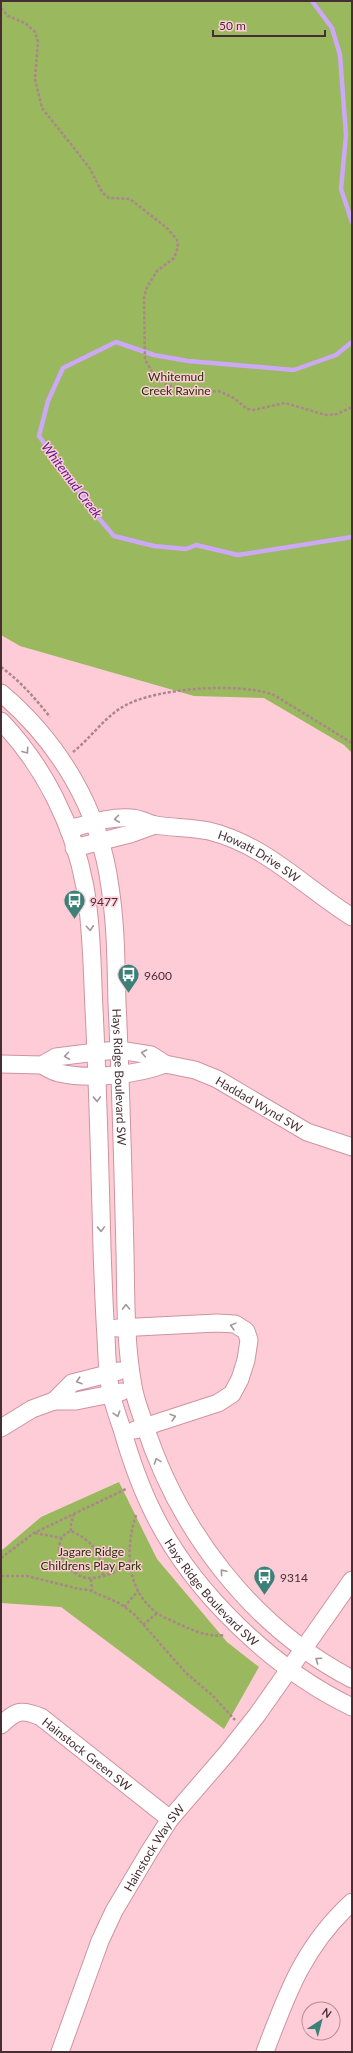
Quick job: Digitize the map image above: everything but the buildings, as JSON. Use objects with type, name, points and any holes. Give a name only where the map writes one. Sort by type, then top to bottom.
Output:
[{"type":"street","name":"Hays Ridge Boulevard SW","points":[[1,693],[18,707],[43,734],[63,760],[79,789],[94,823],[110,884],[113,910],[119,1050],[127,1328],[130,1369],[145,1426],[160,1471],[194,1532],[213,1560],[259,1612],[303,1649],[332,1669],[352,1679]]},
{"type":"street","name":"Hays Ridge Boulevard SW","points":[[1,721],[16,738],[50,787],[69,830],[85,885],[89,913],[96,1052],[108,1373],[111,1395],[123,1434],[143,1489],[168,1539],[208,1595],[251,1638],[289,1668],[317,1689],[352,1707]]},
{"type":"street","name":"Howatt Drive SW","points":[[69,830],[94,823],[132,818],[155,824],[204,830],[244,844],[278,862],[352,917]]},
{"type":"street","name":"Howatt Drive SW","points":[[74,848],[130,834],[155,824]]},
{"type":"street","name":"Haddad Wynd SW","points":[[42,1065],[56,1057],[96,1052],[119,1050],[151,1055],[165,1064],[195,1070],[217,1079],[307,1132],[352,1147]]},
{"type":"street","points":[[1,1064],[42,1065]]},
{"type":"street","name":"Haddad Wynd SW","points":[[42,1065],[57,1073],[79,1076],[97,1076],[151,1069],[165,1064]]},
{"type":"street","points":[[106,1328],[217,1323],[235,1324],[246,1331],[249,1340],[246,1360],[240,1379],[232,1394],[218,1403],[123,1434]]},
{"type":"street","points":[[54,1401],[72,1383],[108,1373],[130,1369]]},
{"type":"street","points":[[1,1428],[32,1409],[54,1401],[76,1401],[111,1395],[134,1388]]},
{"type":"street","name":"Hainstock Way SW","points":[[60,2052],[86,1977],[114,1911],[170,1819],[245,1731],[352,1580]]},
{"type":"street","name":"Hainstock Green SW","points":[[1,1725],[16,1712],[29,1712],[41,1717],[170,1819]]},
{"type":"street","points":[[265,2052],[288,1992],[304,1959],[321,1935],[352,1902]]},
{"type":"path","points":[[1,8],[8,16],[25,23],[35,32],[38,42],[35,79],[42,108],[88,167],[102,192],[109,198],[130,199],[167,228],[177,240],[178,247],[176,254],[170,261],[157,271],[151,279],[145,293],[142,306],[145,360],[155,376],[171,387],[193,393],[219,391],[234,398],[247,409],[253,410],[285,403],[326,414],[338,414],[352,407]]},
{"type":"path","points":[[75,751],[112,715],[136,701],[166,694],[214,688],[260,691],[274,696],[352,743]]},
{"type":"path","points":[[1,1558],[34,1533],[126,1488]]},
{"type":"path","points":[[138,1511],[129,1543],[129,1564],[138,1592],[148,1605],[157,1613],[195,1631],[211,1636],[228,1634]]},
{"type":"path","points":[[71,1531],[71,1524],[75,1513]]},
{"type":"path","points":[[71,1531],[65,1534],[62,1538],[60,1548],[62,1559],[68,1567],[80,1575],[91,1579],[118,1571],[129,1564]]},
{"type":"path","points":[[71,1531],[90,1542],[98,1552],[102,1565],[102,1576]]},
{"type":"path","points":[[34,1533],[62,1538]]},
{"type":"path","points":[[1,1576],[27,1576],[100,1593],[124,1607],[143,1625],[186,1673],[212,1695],[245,1731]]},
{"type":"path","points":[[91,1579],[92,1591]]},
{"type":"path","points":[[124,1607],[138,1592]]},
{"type":"path","points":[[143,1625],[157,1613]]},
{"type":"green space","name":"Whitemud Creek Ravine","points":[[1,1],[352,1],[352,753],[344,745],[264,698],[194,696],[20,646],[1,635]]},
{"type":"green space","name":"Jagare Ridge Childrens Play Park","points":[[119,1482],[157,1559],[227,1642],[259,1667],[224,1729],[61,1607],[1,1603],[1,1551],[41,1517]]},
{"type":"waterway","name":"Whitemud Creek","points":[[312,1],[332,28],[340,55],[346,135],[341,189],[352,222]]},
{"type":"waterway","name":"Whitemud Creek","points":[[352,342],[336,355],[294,370],[188,361],[154,355],[116,342],[63,368],[48,401],[39,436],[96,515],[114,536],[154,546],[186,549],[196,545],[238,555],[352,537]]},
{"type":"place","name":"9477","points":[[75,920]]},
{"type":"place","name":"9600","points":[[128,994]]},
{"type":"place","name":"9314","points":[[264,1596]]}]
